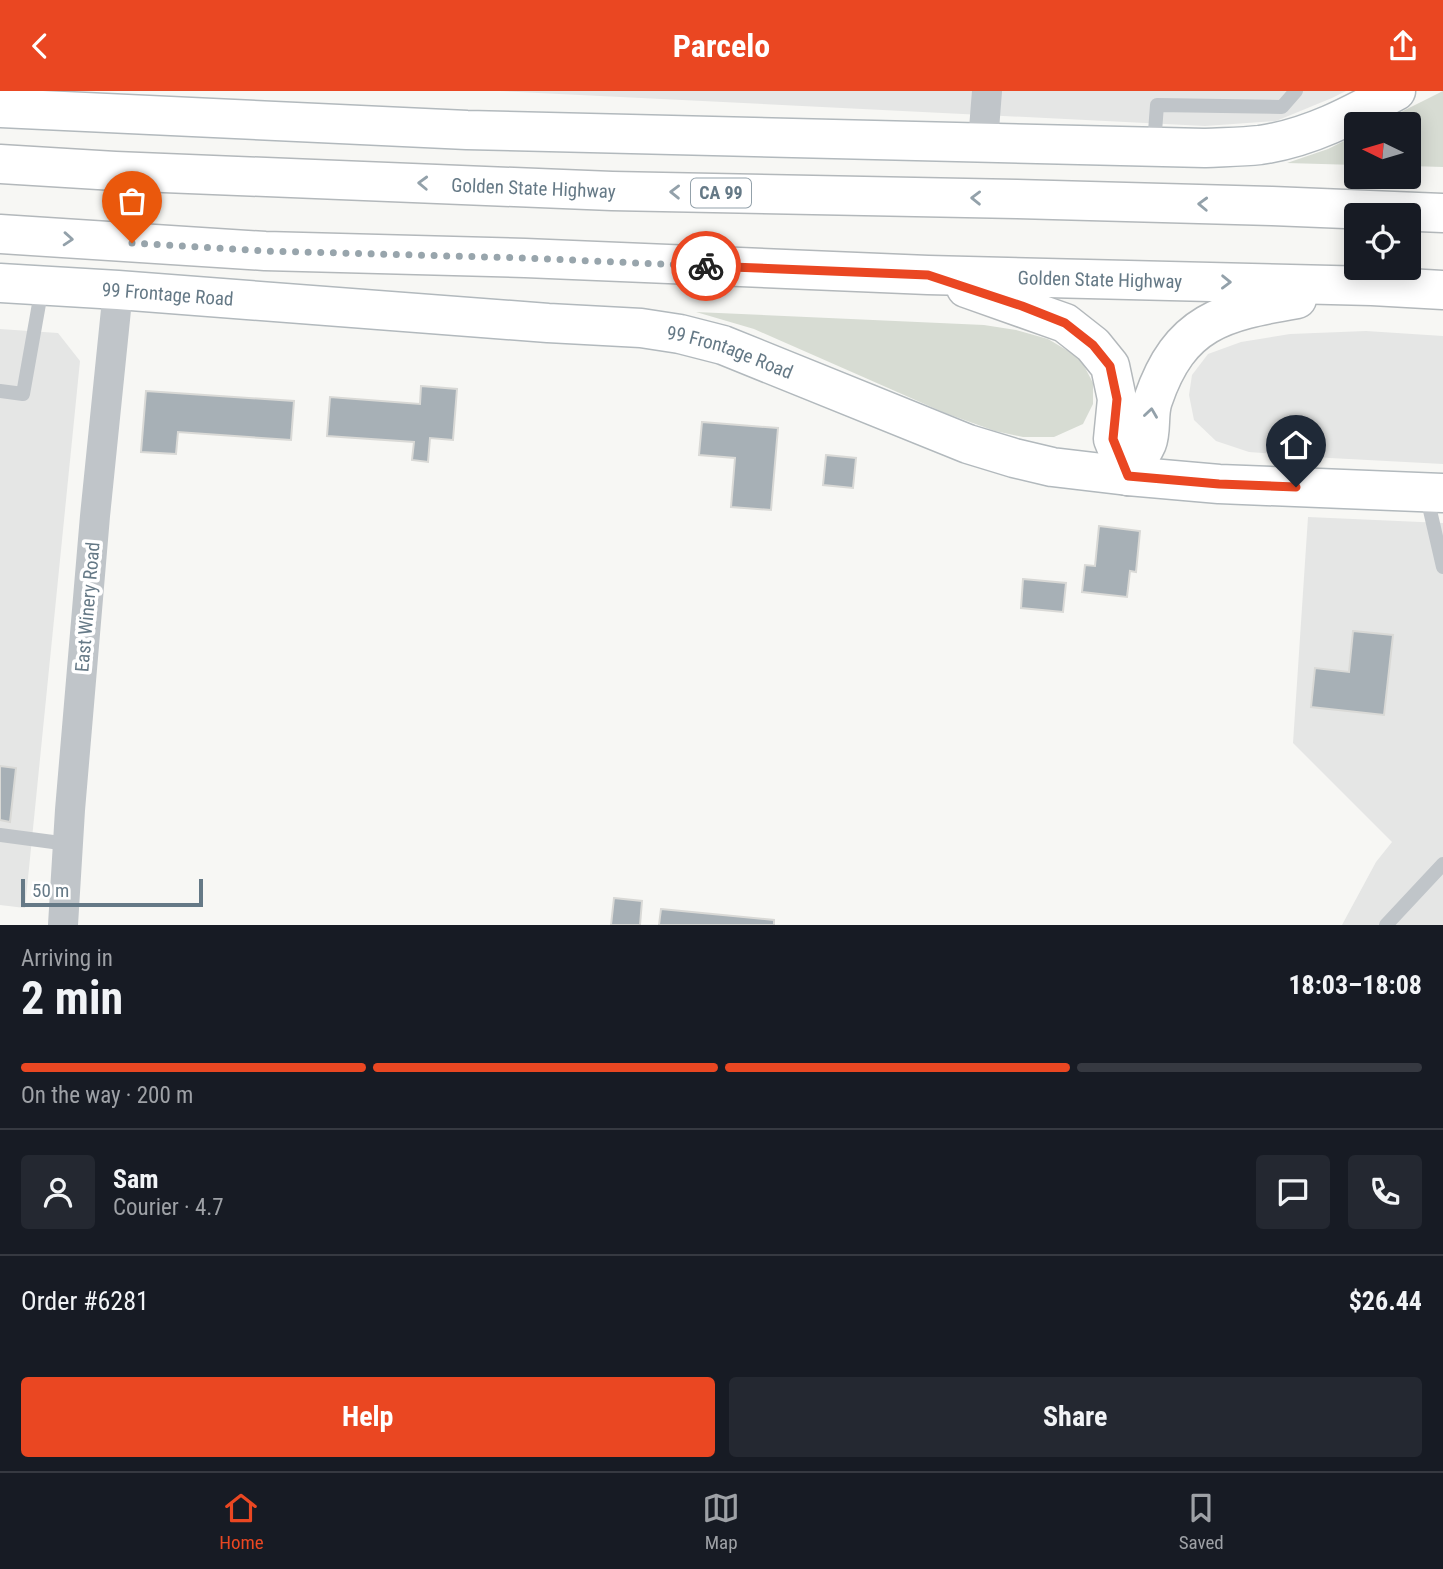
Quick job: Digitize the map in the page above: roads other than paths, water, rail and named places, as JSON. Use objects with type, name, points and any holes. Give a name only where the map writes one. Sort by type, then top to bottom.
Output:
[{"type":"main road","points":[[0,109],[467,130],[1206,148],[1260,145],[1305,135],[1346,118],[1396,91]]},
{"type":"main road","name":"Golden State Highway","points":[[0,164],[612,191],[1272,206],[1443,213]]},
{"type":"main road","points":[[1272,206],[1443,190]]},
{"type":"main road","name":"Golden State Highway","points":[[0,234],[265,251],[1443,290]]},
{"type":"main road","points":[[928,275],[1065,323],[1093,345],[1110,366],[1117,399],[1113,439],[1128,476]]},
{"type":"main road","name":"99 Frontage Road","points":[[0,283],[641,328],[723,345],[980,447],[1052,467],[1219,484],[1434,492]]},
{"type":"main road","points":[[1128,476],[1147,442],[1152,403],[1165,371],[1174,355],[1192,334],[1217,318],[1253,307],[1372,286]]},
{"type":"street","points":[[983,142],[987,91]]},
{"type":"street","name":"East Winery Road","points":[[63,925],[101,445],[118,290]]},
{"type":"lane","points":[[1154,147],[1157,105],[1282,107],[1296,91]]},
{"type":"lane","points":[[0,391],[23,394],[42,285]]},
{"type":"lane","points":[[1434,492],[1443,566]]},
{"type":"lane","points":[[0,835],[68,843]]},
{"type":"lane","points":[[1386,925],[1443,864]]}]
